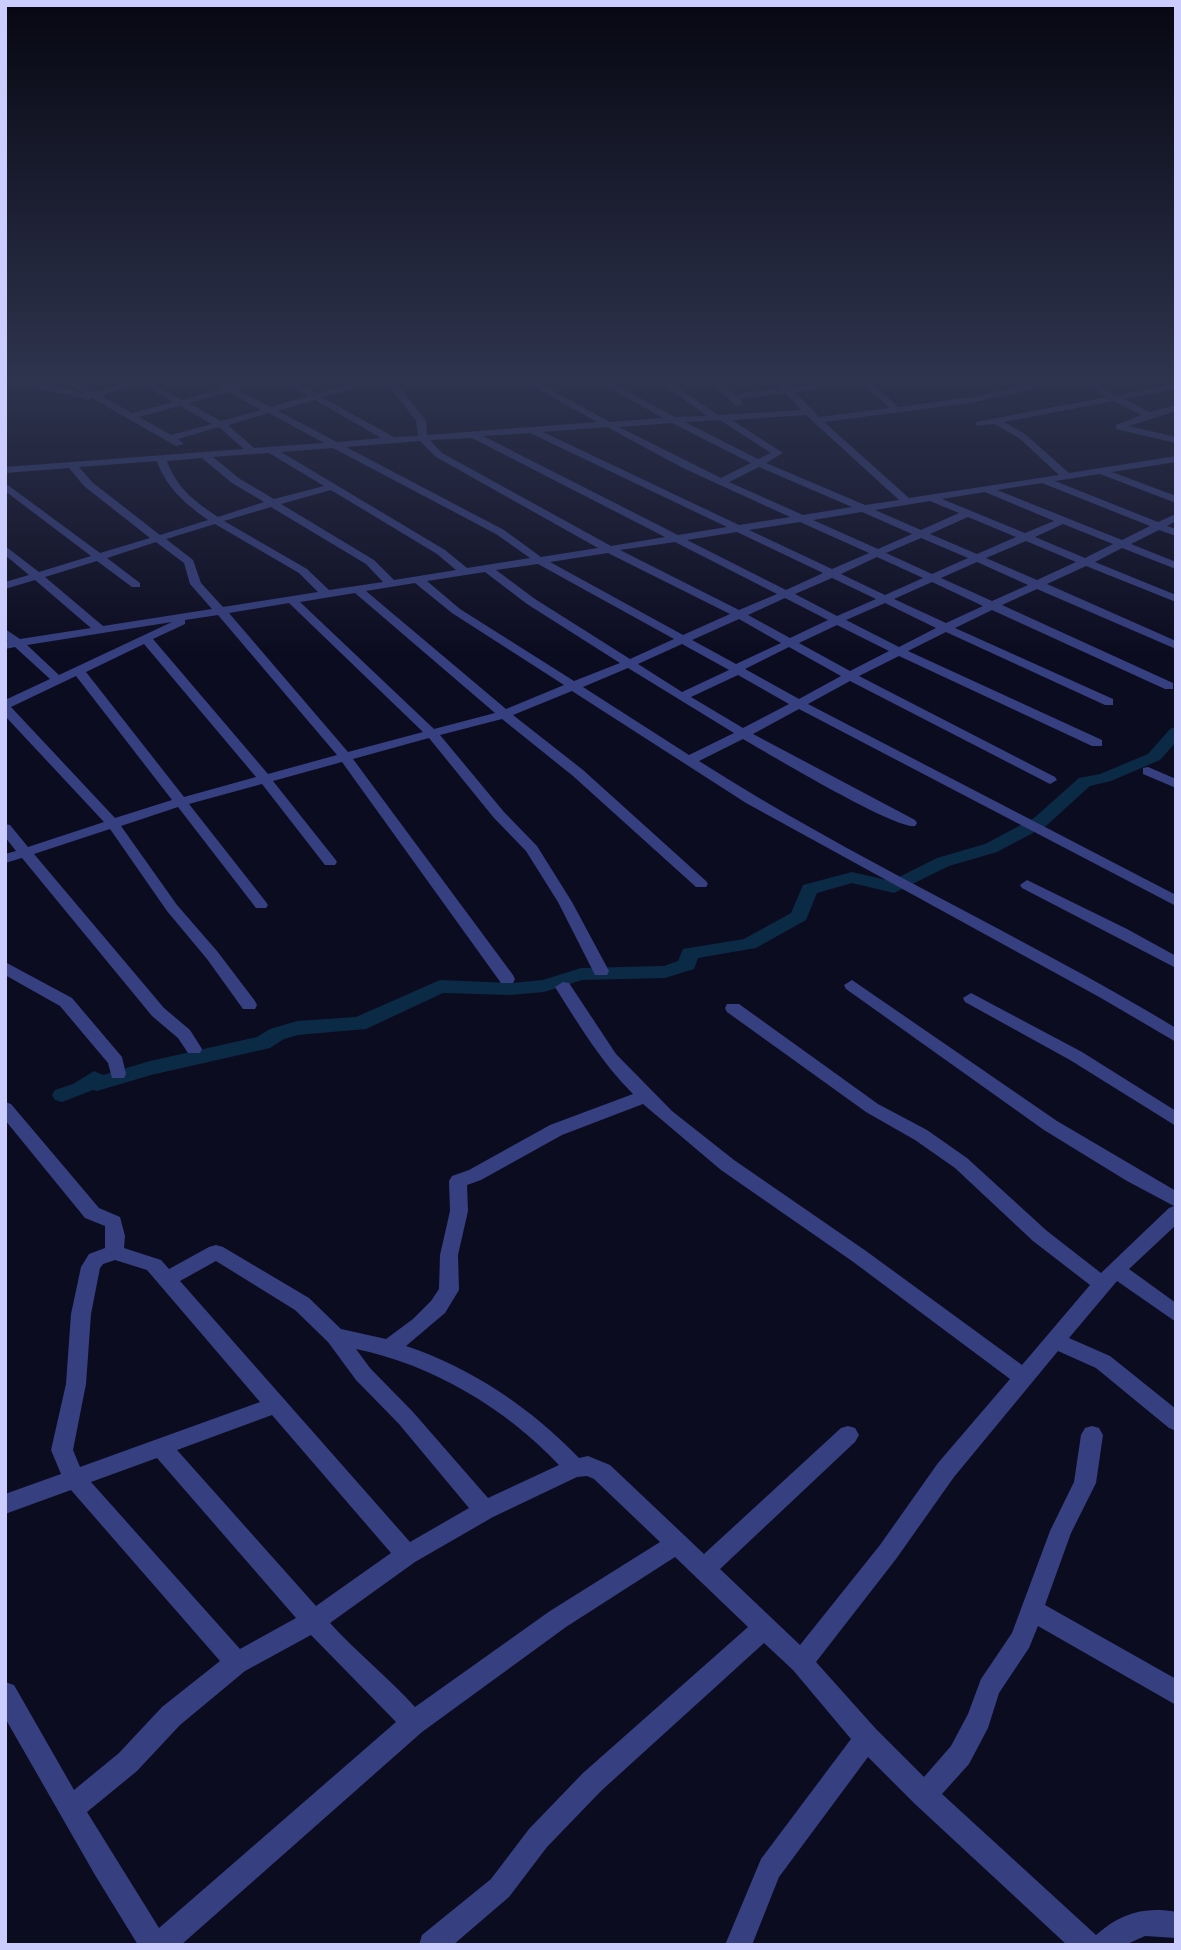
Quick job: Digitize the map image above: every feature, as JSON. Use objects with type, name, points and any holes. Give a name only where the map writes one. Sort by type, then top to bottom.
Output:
[{"type":"street","points":[[80,475],[107,500],[188,562],[196,584],[345,757],[507,979]]},
{"type":"street","points":[[165,475],[176,488],[218,521],[304,572],[327,594]]},
{"type":"street","points":[[229,475],[370,562],[392,584]]},
{"type":"street","points":[[312,475],[440,552],[465,572]]},
{"type":"street","points":[[391,475],[500,533],[539,560],[799,704],[1176,901]]},
{"type":"street","points":[[475,475],[609,549],[740,615],[851,677],[1050,780]]},
{"type":"street","points":[[551,475],[898,651],[1097,743]]},
{"type":"street","points":[[626,475],[886,600],[1109,702]]},
{"type":"street","points":[[709,475],[1169,686]]},
{"type":"street","points":[[723,481],[734,475]]},
{"type":"street","points":[[787,475],[1176,645]]},
{"type":"street","points":[[877,475],[907,502]]},
{"type":"street","points":[[11,644],[799,517],[933,499],[1078,475]]},
{"type":"street","points":[[1111,475],[1176,500]]},
{"type":"street","points":[[1005,498],[1039,481],[1176,533]]},
{"type":"street","points":[[5,486],[136,585]]},
{"type":"street","points":[[5,586],[331,487]]},
{"type":"street","points":[[985,489],[1176,566]]},
{"type":"street","points":[[933,499],[1176,599]]},
{"type":"street","points":[[5,859],[180,802],[504,714],[628,664],[968,513]]},
{"type":"street","points":[[687,761],[745,734],[898,651],[1176,517]]},
{"type":"street","points":[[683,696],[837,620],[1062,521]]},
{"type":"street","points":[[5,549],[99,629]]},
{"type":"street","points":[[488,569],[628,664],[816,777],[910,823]]},
{"type":"street","points":[[418,580],[456,611],[751,800],[1107,994],[1176,1036]]},
{"type":"street","points":[[357,589],[578,773],[701,884]]},
{"type":"street","points":[[292,600],[431,733],[499,815],[532,849],[565,902],[601,971]]},
{"type":"street","points":[[203,613],[145,638],[5,707],[112,823],[172,908],[212,955],[249,1005]]},
{"type":"street","points":[[5,632],[11,644],[58,680]]},
{"type":"street","points":[[145,638],[264,778],[330,862]]},
{"type":"street","points":[[78,670],[261,905]]},
{"type":"street","points":[[1148,771],[1176,785]]},
{"type":"street","points":[[5,828],[158,1012],[184,1034],[194,1049]]},
{"type":"street","points":[[1027,885],[1122,932],[1176,963]]},
{"type":"street","points":[[5,967],[34,986],[64,1000],[100,1046],[116,1061],[118,1074]]},
{"type":"street","points":[[852,985],[1060,1133],[1176,1200]]},
{"type":"street","points":[[563,987],[605,1051],[646,1096],[739,1174],[860,1257],[1026,1378]]},
{"type":"street","points":[[971,998],[1060,1045],[1176,1120]]},
{"type":"street","points":[[733,1009],[872,1108],[921,1135],[961,1163],[1040,1236],[1176,1314]]},
{"type":"street","points":[[389,1348],[420,1325],[438,1307],[449,1290],[449,1255],[459,1211],[457,1181],[475,1175],[556,1130],[646,1096]]},
{"type":"street","points":[[5,1108],[92,1213],[113,1222],[116,1236],[114,1252]]},
{"type":"street","points":[[801,1662],[888,1552],[946,1470],[1109,1277],[1176,1213]]},
{"type":"street","points":[[237,1663],[73,1477],[62,1450],[76,1384],[81,1314],[91,1267],[96,1259],[114,1252],[154,1265],[407,1555]]},
{"type":"street","points":[[167,1279],[216,1252],[302,1304],[335,1336],[363,1374],[406,1418],[485,1510]]},
{"type":"street","points":[[335,1336],[389,1348],[434,1366],[519,1415],[555,1445],[575,1468]]},
{"type":"street","points":[[1055,1340],[1103,1362],[1176,1422]]},
{"type":"street","points":[[5,1504],[276,1405]]},
{"type":"street","points":[[923,1795],[960,1755],[979,1719],[989,1688],[1021,1640],[1034,1611],[1061,1531],[1085,1483],[1092,1435]]},
{"type":"street","points":[[705,1568],[848,1436]]},
{"type":"street","points":[[161,1447],[339,1650],[384,1690],[413,1723]]},
{"type":"street","points":[[72,1808],[128,1762],[171,1716],[237,1663],[315,1620],[407,1555],[485,1510],[575,1468],[588,1466],[602,1472],[675,1545],[705,1568],[801,1662],[867,1738],[923,1795],[1087,1945]]},
{"type":"street","points":[[5,1694],[104,1866],[157,1945],[413,1723],[558,1619],[675,1545]]},
{"type":"street","points":[[1034,1611],[1176,1693]]},
{"type":"street","points":[[432,1945],[500,1888],[538,1838],[592,1782],[765,1627]]},
{"type":"street","points":[[738,1945],[770,1868],[867,1738]]},
{"type":"street","points":[[1104,1945],[1122,1928],[1154,1920],[1176,1925]]},
{"type":"waterway","points":[[62,1095],[80,1089],[94,1078],[97,1084],[150,1068],[263,1043],[277,1034],[297,1028],[359,1024],[440,986],[511,989],[544,986],[581,974],[665,972],[687,965],[690,953],[749,944],[799,916],[809,889],[852,877],[894,887],[943,862],[991,848],[1040,822],[1085,782],[1105,778],[1154,757],[1176,732]]}]
